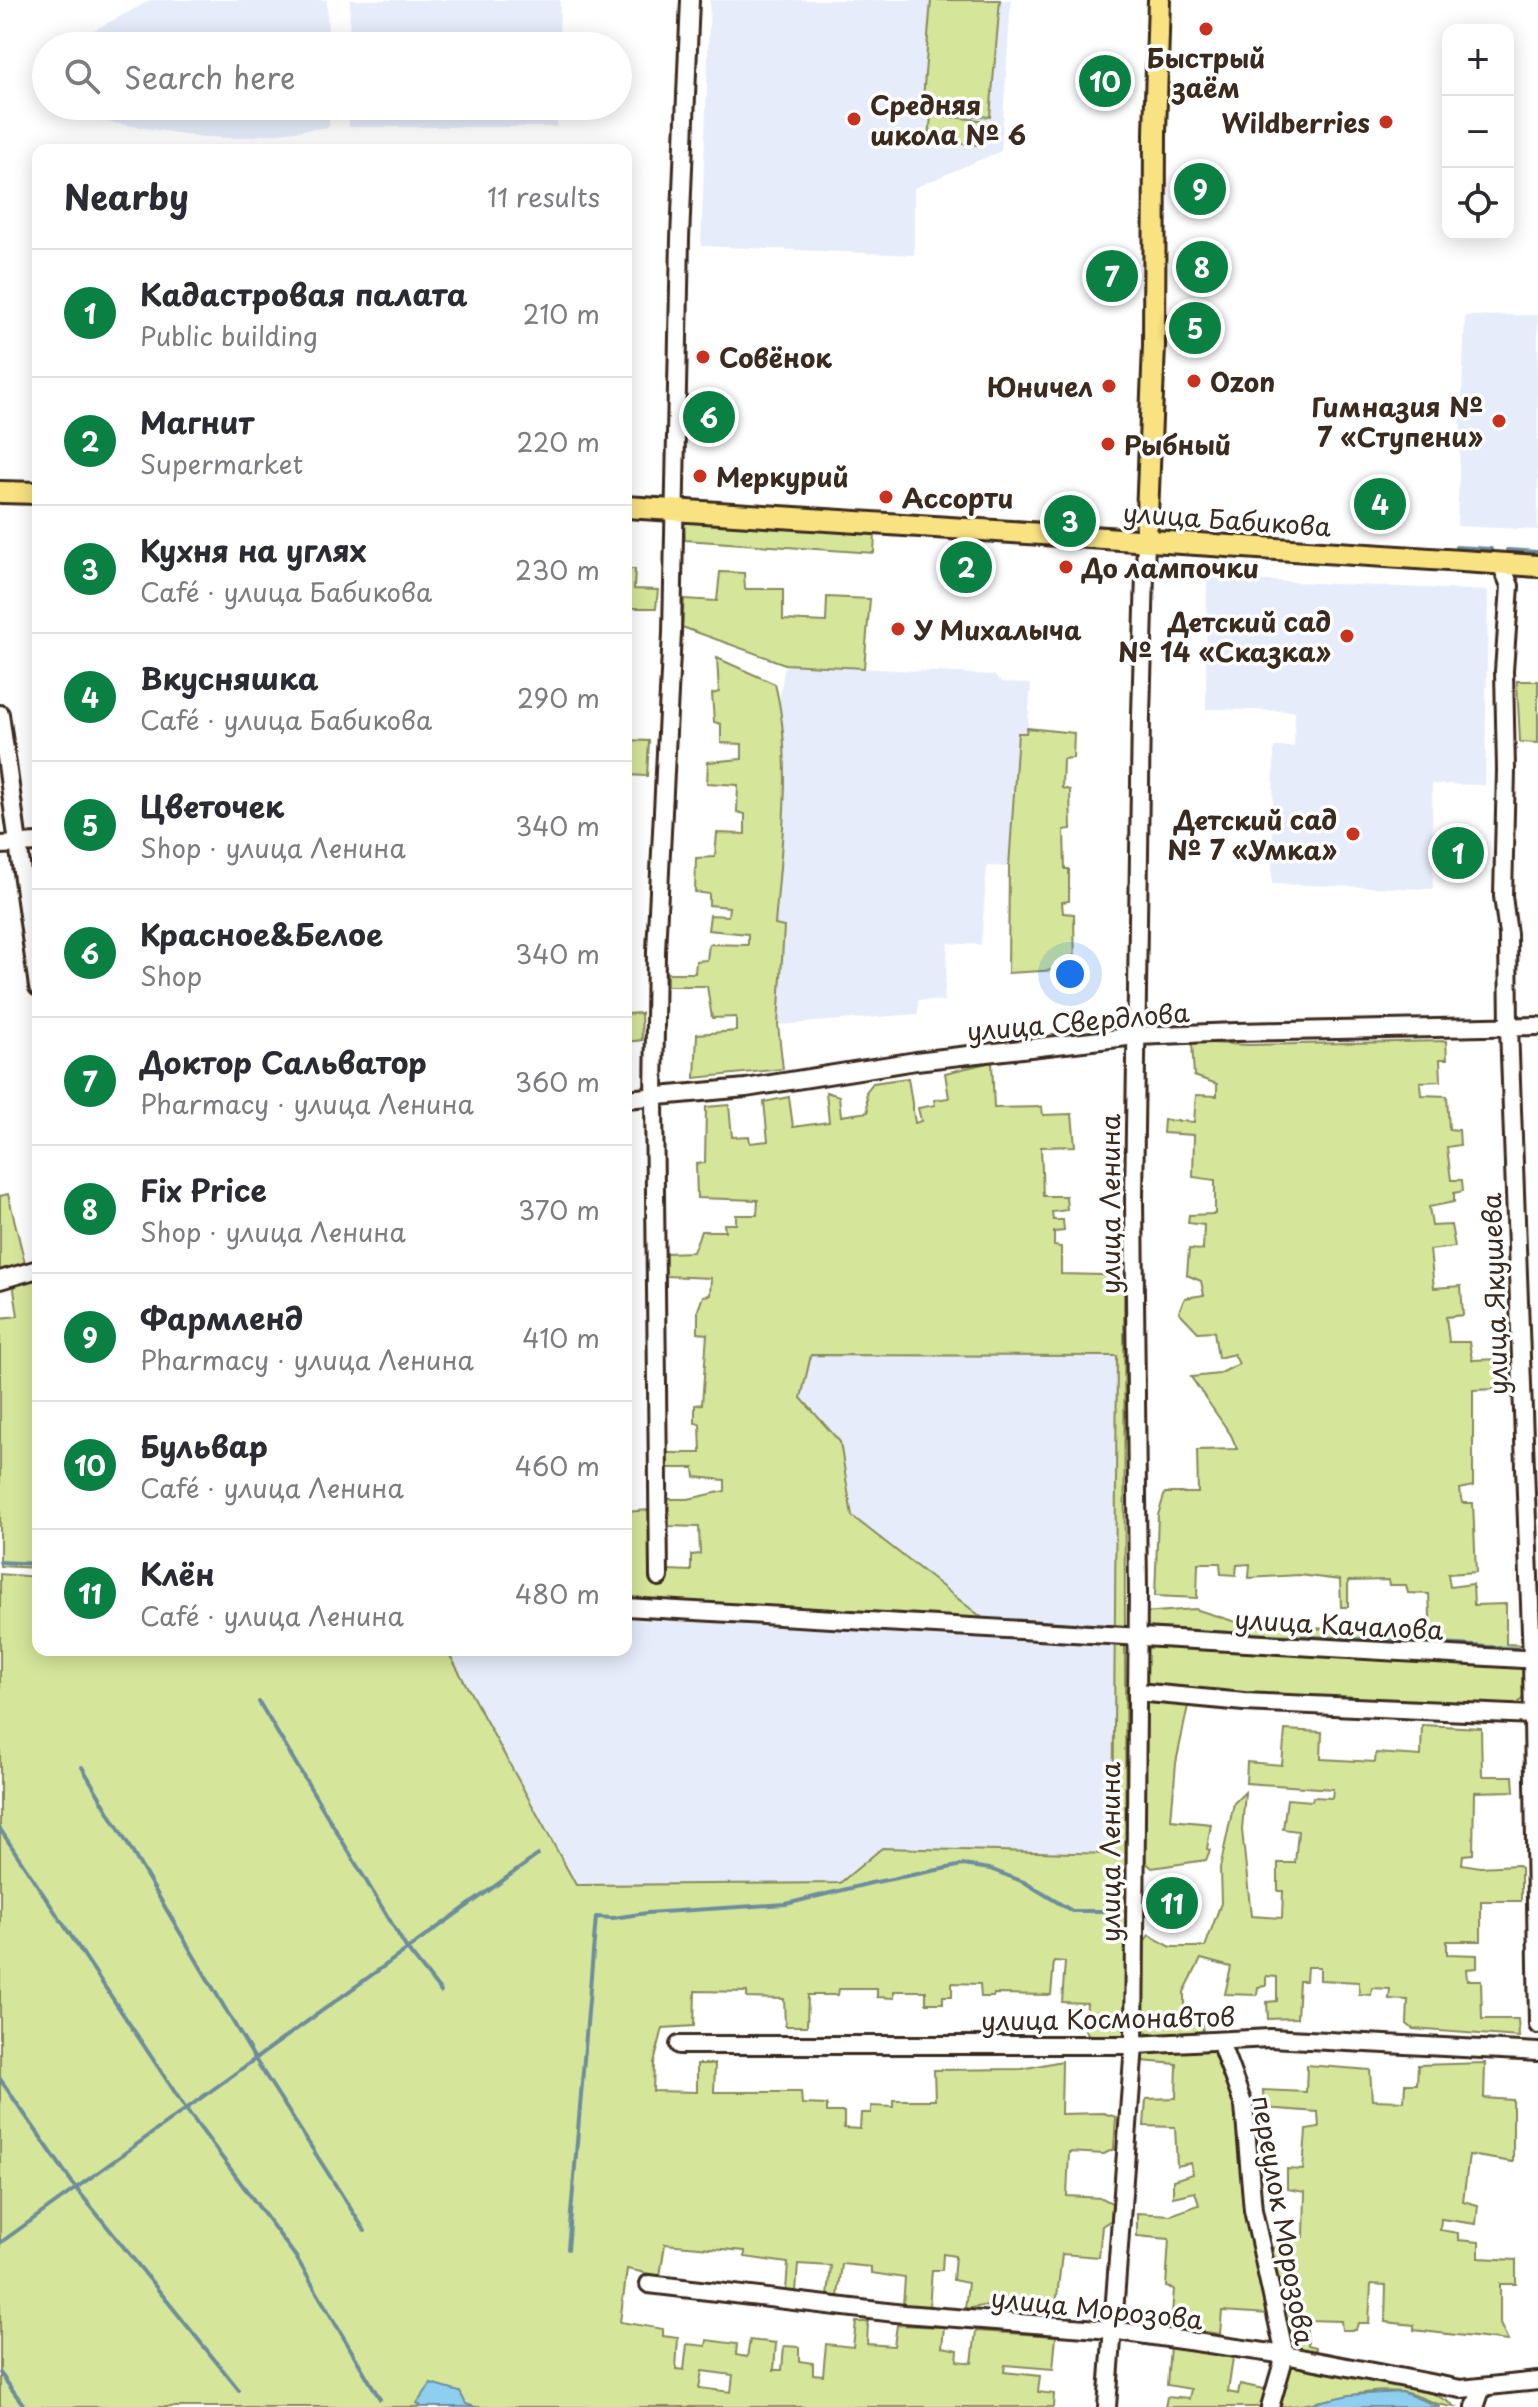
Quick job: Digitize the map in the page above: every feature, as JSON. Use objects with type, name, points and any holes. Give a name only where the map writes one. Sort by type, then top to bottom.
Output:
[{"type":"main road","name":"улица Ленина","points":[[1146,539],[1154,346],[1159,0]]},
{"type":"main road","points":[[0,492],[32,493]]},
{"type":"main road","name":"улица Бабикова","points":[[632,507],[1538,566]]},
{"type":"street","points":[[659,1577],[654,1098],[656,951],[672,633],[673,509],[690,0]]},
{"type":"street","name":"улица Ленина","points":[[1107,2407],[1134,2045],[1138,1637],[1134,1214],[1146,539]]},
{"type":"street","name":"улица Якушева","points":[[1501,564],[1510,586],[1504,671],[1506,770],[1503,896],[1508,934],[1509,1027],[1535,1660],[1533,1715],[1538,2025]]},
{"type":"street","points":[[0,714],[8,844],[32,958]]},
{"type":"street","points":[[8,844],[32,843]]},
{"type":"street","name":"улица Свердлова","points":[[632,1099],[746,1088],[916,1061],[1136,1036],[1538,1026]]},
{"type":"street","points":[[0,1280],[32,1271]]},
{"type":"street","name":"улица Качалова","points":[[632,1607],[1535,1660]]},
{"type":"street","points":[[1137,1692],[1244,1702],[1533,1715]]},
{"type":"street","name":"улица Космонавтов","points":[[679,2045],[1134,2045],[1270,2038],[1538,2052]]},
{"type":"street","name":"переулок Морозова","points":[[1220,2042],[1244,2106],[1253,2210],[1285,2355],[1270,2407]]},
{"type":"street","name":"улица Морозова","points":[[649,2284],[904,2314],[1112,2330],[1285,2355],[1461,2389],[1538,2381]]},
{"type":"street","points":[[1475,2407],[1482,2387]]},
{"type":"shaded area","points":[[151,0],[327,0],[328,32],[91,32]]},
{"type":"shaded area","points":[[350,0],[560,0],[559,32],[349,32]]},
{"type":"shaded area","name":"Средняя школа № 6","points":[[710,0],[1011,0],[1001,151],[914,188],[914,255],[701,246]]},
{"type":"shaded area","points":[[95,120],[329,120],[329,127],[237,138],[202,137]]},
{"type":"shaded area","points":[[349,120],[557,120],[557,127],[349,127]]},
{"type":"shaded area","name":"Гимназия № 7 «Ступени»","points":[[1538,315],[1538,530],[1457,526],[1465,316]]},
{"type":"shaded area","name":"Детский сад № 14 «Сказка»","points":[[1207,578],[1488,591],[1485,785],[1432,784],[1433,889],[1272,884],[1274,747],[1294,747],[1295,711],[1206,709]]},
{"type":"shaded area","points":[[785,664],[993,675],[1002,682],[1031,684],[1027,733],[1018,733],[1009,867],[987,866],[981,945],[948,943],[944,1001],[918,1000],[918,1014],[778,1025],[784,928],[775,926],[783,785],[783,717],[779,702]]},
{"type":"shaded area","points":[[811,1355],[1117,1356],[1114,1854],[883,1848],[841,1883],[576,1885],[450,1656],[632,1656],[632,1612],[989,1623],[852,1516],[840,1442],[801,1398]]},
{"type":"green space","points":[[931,0],[1000,0],[990,117],[922,111]]},
{"type":"green space","points":[[931,115],[980,120],[978,145],[929,141]]},
{"type":"green space","points":[[684,520],[875,534],[874,553],[685,540]]},
{"type":"green space","points":[[632,569],[635,569],[634,589],[658,590],[656,608],[632,608]]},
{"type":"green space","points":[[720,572],[744,573],[745,589],[783,589],[783,620],[826,622],[827,597],[870,599],[864,668],[785,664],[682,627],[684,599],[717,601]]},
{"type":"green space","points":[[717,658],[775,684],[781,713],[785,773],[775,925],[784,927],[778,1025],[783,1069],[695,1078],[697,1034],[736,1031],[736,1017],[712,1018],[707,986],[667,986],[667,973],[695,973],[696,961],[707,960],[709,944],[748,945],[748,934],[708,930],[710,915],[728,916],[729,907],[709,905],[709,894],[695,892],[696,858],[715,857],[717,833],[745,834],[745,814],[737,812],[738,785],[707,783],[708,762],[742,759],[742,744],[721,743],[721,724],[714,722],[712,694],[719,692]]},
{"type":"green space","points":[[1517,681],[1538,681],[1538,743],[1520,742]]},
{"type":"green space","points":[[1027,728],[1074,733],[1073,758],[1063,759],[1062,788],[1070,790],[1071,829],[1064,830],[1069,901],[1062,902],[1063,913],[1074,914],[1075,969],[1008,973],[1009,867],[1018,733],[1026,733]]},
{"type":"green space","points":[[632,740],[649,741],[647,776],[632,775]]},
{"type":"green space","points":[[641,1013],[642,1040],[632,1041],[632,1014]]},
{"type":"green space","points":[[1446,1041],[1447,1059],[1440,1059],[1441,1081],[1420,1082],[1421,1095],[1447,1096],[1449,1129],[1459,1130],[1460,1145],[1447,1147],[1451,1180],[1462,1180],[1463,1191],[1454,1193],[1454,1202],[1429,1207],[1432,1226],[1451,1225],[1455,1247],[1430,1250],[1434,1288],[1461,1286],[1463,1315],[1446,1317],[1449,1342],[1469,1342],[1472,1360],[1502,1359],[1499,1389],[1473,1390],[1473,1486],[1460,1489],[1462,1503],[1473,1503],[1476,1572],[1448,1574],[1450,1587],[1473,1584],[1474,1605],[1506,1604],[1506,1644],[1525,1645],[1525,1654],[1144,1634],[1143,1613],[1195,1609],[1242,1624],[1431,1635],[1429,1594],[1408,1593],[1406,1585],[1389,1585],[1388,1580],[1348,1581],[1348,1607],[1341,1607],[1340,1580],[1299,1575],[1249,1578],[1250,1564],[1237,1565],[1236,1575],[1221,1574],[1220,1563],[1198,1563],[1197,1598],[1155,1596],[1158,1515],[1165,1493],[1198,1493],[1197,1450],[1237,1449],[1231,1435],[1191,1377],[1219,1374],[1239,1364],[1234,1354],[1218,1358],[1214,1331],[1198,1332],[1179,1312],[1185,1298],[1204,1295],[1201,1281],[1187,1275],[1189,1249],[1203,1250],[1204,1225],[1188,1223],[1189,1215],[1215,1214],[1215,1180],[1193,1177],[1194,1135],[1163,1133],[1164,1120],[1194,1122],[1196,1095],[1217,1096],[1217,1084],[1194,1076],[1192,1042],[1248,1045]]},
{"type":"green space","points":[[992,1062],[994,1108],[1042,1107],[1043,1115],[1072,1114],[1075,1146],[1041,1147],[1043,1196],[1066,1196],[1067,1210],[1052,1212],[1053,1220],[1063,1220],[1064,1231],[1054,1232],[1054,1246],[1061,1247],[1061,1274],[1103,1275],[1124,1282],[1126,2029],[1122,2037],[1090,2036],[1085,2030],[1087,2003],[1062,2002],[1065,1962],[1054,1961],[1051,1995],[994,1994],[993,1997],[981,1997],[980,1984],[952,1983],[952,1996],[943,1996],[943,2003],[926,2003],[926,1991],[894,1991],[894,1998],[877,1997],[877,1989],[839,1989],[838,1995],[808,1995],[807,2026],[785,2026],[784,1999],[747,1998],[747,1992],[695,1991],[694,2026],[663,2028],[654,2063],[653,2091],[697,2092],[697,2064],[715,2064],[714,2092],[801,2092],[802,2104],[827,2105],[827,2112],[844,2112],[844,2128],[860,2129],[861,2113],[871,2113],[871,2106],[893,2107],[893,2100],[935,2100],[934,2070],[1022,2069],[1062,2061],[1061,2114],[1103,2113],[1116,2117],[1114,2149],[1104,2154],[1069,2152],[1067,2196],[1102,2198],[1112,2203],[1111,2220],[1102,2226],[1099,2257],[1062,2254],[1055,2314],[982,2306],[965,2309],[968,2283],[953,2280],[955,2256],[943,2254],[942,2270],[932,2270],[929,2307],[903,2305],[905,2278],[871,2273],[871,2267],[842,2264],[838,2297],[828,2297],[831,2266],[798,2264],[796,2292],[786,2291],[788,2263],[745,2257],[745,2251],[665,2244],[660,2276],[627,2269],[620,2322],[663,2329],[663,2336],[678,2338],[676,2369],[684,2370],[687,2344],[706,2346],[707,2340],[737,2344],[736,2355],[747,2357],[750,2340],[776,2343],[774,2370],[782,2370],[784,2346],[799,2347],[799,2361],[813,2363],[813,2374],[823,2375],[826,2344],[853,2347],[856,2322],[868,2322],[867,2344],[894,2346],[897,2325],[944,2327],[942,2347],[958,2350],[957,2361],[972,2363],[976,2331],[1056,2336],[1053,2369],[1005,2365],[1004,2372],[1040,2376],[1038,2392],[1054,2394],[1053,2407],[0,2407],[0,1574],[32,1577],[32,1656],[450,1656],[576,1885],[840,1883],[882,1848],[1113,1854],[1117,1356],[811,1355],[801,1398],[840,1442],[852,1516],[989,1623],[632,1603],[632,1511],[649,1510],[650,1580],[668,1580],[669,1570],[691,1571],[691,1555],[700,1554],[699,1527],[669,1526],[668,1499],[688,1499],[725,1491],[725,1480],[695,1477],[694,1468],[667,1468],[667,1453],[701,1453],[700,1424],[695,1423],[695,1405],[702,1404],[707,1334],[698,1333],[698,1310],[703,1296],[710,1295],[711,1278],[665,1276],[665,1253],[693,1252],[701,1231],[725,1231],[724,1224],[736,1224],[736,1215],[757,1215],[758,1200],[697,1198],[696,1164],[705,1163],[706,1107],[729,1105],[732,1137],[749,1136],[750,1143],[768,1141],[764,1102],[789,1097],[793,1127],[829,1122],[826,1092],[839,1096],[841,1116],[868,1112],[866,1092],[873,1083],[908,1078],[915,1123],[921,1121],[918,1108],[935,1105],[934,1100],[949,1098],[945,1073]],"holes":[[[702,2371],[733,2375],[731,2392],[699,2388]]]},
{"type":"green space","points":[[8,1194],[25,1263],[0,1271],[0,1196]]},
{"type":"green space","points":[[32,1277],[32,1568],[0,1566],[0,1318],[18,1316],[14,1290],[16,1282]]},
{"type":"green space","points":[[1154,1643],[1520,1663],[1527,1671],[1526,1689],[1523,1698],[1508,1709],[1245,1696],[1146,1686],[1143,1681],[1143,1651]]},
{"type":"green space","points":[[1143,1697],[1189,1701],[1176,1763],[1171,1820],[1211,1824],[1207,1849],[1210,1850],[1206,1860],[1152,1868],[1141,1858]]},
{"type":"green space","points":[[1422,1725],[1481,1728],[1482,1776],[1513,1776],[1514,1791],[1474,1792],[1473,1854],[1463,1855],[1462,1864],[1480,1867],[1517,1865],[1521,1868],[1521,1901],[1481,1901],[1481,1941],[1447,1941],[1447,1954],[1477,1955],[1477,1968],[1466,1969],[1467,1980],[1481,1980],[1482,2019],[1518,2019],[1519,2037],[1413,2029],[1407,2024],[1408,2000],[1389,1999],[1390,1989],[1372,1988],[1371,1995],[1359,1994],[1359,1982],[1320,1980],[1320,1967],[1307,1967],[1306,1981],[1299,1981],[1297,2018],[1268,2019],[1267,2002],[1277,2001],[1277,1977],[1266,1976],[1266,1986],[1258,1987],[1257,1995],[1225,1994],[1231,1967],[1201,1959],[1184,1992],[1184,2021],[1201,2021],[1204,2036],[1164,2038],[1143,2030],[1140,2017],[1141,1946],[1149,1935],[1171,1947],[1205,1947],[1221,1903],[1220,1868],[1234,1803],[1245,1792],[1242,1830],[1251,1916],[1282,1918],[1283,1891],[1278,1891],[1278,1863],[1295,1863],[1298,1831],[1283,1829],[1287,1799],[1312,1801],[1313,1797],[1332,1798],[1333,1789],[1246,1783],[1247,1762],[1282,1765],[1285,1730],[1322,1732],[1321,1759],[1375,1762],[1376,1753],[1421,1756]]},
{"type":"green space","points":[[1211,2048],[1225,2065],[1239,2109],[1258,2279],[1269,2314],[1222,2311],[1220,2334],[1171,2327],[1174,2289],[1166,2287],[1169,2239],[1137,2236],[1137,2213],[1171,2215],[1199,2205],[1195,2192],[1173,2197],[1173,2180],[1193,2174],[1191,2163],[1177,2166],[1175,2127],[1144,2126],[1146,2099],[1176,2098],[1177,2064],[1141,2061],[1140,2050]]},
{"type":"green space","points":[[1485,2063],[1484,2098],[1513,2100],[1513,2162],[1469,2155],[1463,2201],[1478,2205],[1476,2224],[1441,2219],[1440,2230],[1458,2233],[1458,2240],[1479,2242],[1479,2258],[1516,2260],[1516,2284],[1500,2284],[1500,2324],[1508,2341],[1414,2330],[1414,2325],[1385,2322],[1386,2285],[1371,2284],[1369,2323],[1358,2323],[1356,2330],[1342,2330],[1341,2321],[1306,2320],[1308,2345],[1316,2347],[1315,2356],[1290,2352],[1268,2248],[1285,2247],[1285,2240],[1304,2237],[1305,2192],[1287,2189],[1287,2169],[1303,2170],[1306,2130],[1319,2128],[1318,2112],[1264,2108],[1263,2090],[1306,2092],[1307,2065],[1370,2070],[1372,2100],[1404,2101],[1405,2084],[1417,2084],[1418,2065]]},
{"type":"green space","points":[[1170,2346],[1233,2358],[1228,2392],[1238,2394],[1240,2384],[1268,2390],[1262,2407],[1165,2407],[1167,2397],[1189,2399],[1191,2389],[1167,2385]]},
{"type":"green space","points":[[1292,2365],[1398,2382],[1438,2396],[1456,2407],[1402,2392],[1386,2391],[1276,2407]]},
{"type":"water","points":[[431,2384],[460,2392],[466,2404],[475,2407],[422,2407],[417,2403]]},
{"type":"water","points":[[1402,2392],[1440,2407],[1296,2407],[1349,2395]]},
{"type":"waterway","points":[[1456,547],[1491,549]]},
{"type":"waterway","points":[[1507,550],[1538,552]]},
{"type":"waterway","points":[[0,1562],[32,1564]]},
{"type":"waterway","points":[[957,1618],[1127,1628]]},
{"type":"waterway","points":[[1150,1629],[1396,1641]]},
{"type":"waterway","points":[[1409,1642],[1523,1649]]},
{"type":"waterway","points":[[259,1702],[407,1949],[441,1992]]},
{"type":"waterway","points":[[82,1767],[255,2059],[365,2231]]},
{"type":"waterway","points":[[0,1829],[186,2109],[296,2257],[380,2399]]},
{"type":"waterway","points":[[0,2243],[538,1855]]},
{"type":"waterway","points":[[568,2249],[596,1917],[786,1904],[963,1865],[990,1869],[1024,1882],[1072,1911],[1115,1911]]},
{"type":"waterway","points":[[0,2079],[76,2188],[239,2390]]},
{"type":"waterway","points":[[0,2373],[25,2407]]},
{"type":"place","name":"Быстрый заём","points":[[1206,29]]},
{"type":"place","name":"Бульвар","points":[[1105,81]]},
{"type":"place","name":"Средняя школа № 6","points":[[854,119]]},
{"type":"place","name":"Wildberries","points":[[1386,122]]},
{"type":"place","name":"Фармленд","points":[[1200,189]]},
{"type":"place","name":"Fix Price","points":[[1202,267]]},
{"type":"place","name":"Доктор Сальватор","points":[[1112,276]]},
{"type":"place","name":"Цветочек","points":[[1195,328]]},
{"type":"place","name":"Совёнок","points":[[703,357]]},
{"type":"place","name":"Ozon","points":[[1194,381]]},
{"type":"place","name":"Юничел","points":[[1109,386]]},
{"type":"place","name":"Красное&Белое","points":[[709,417]]},
{"type":"place","name":"Гимназия № 7 «Ступени»","points":[[1499,421]]},
{"type":"place","name":"Рыбный","points":[[1108,444]]},
{"type":"place","name":"Меркурий","points":[[700,476]]},
{"type":"place","name":"Ассорти","points":[[886,497]]},
{"type":"place","name":"Вкусняшка","points":[[1380,504]]},
{"type":"place","name":"Кухня на углях","points":[[1070,521]]},
{"type":"place","name":"Магнит","points":[[966,567]]},
{"type":"place","name":"До лампочки","points":[[1066,567]]},
{"type":"place","name":"У Михалыча","points":[[898,629]]},
{"type":"place","name":"Детский сад № 14 «Сказка»","points":[[1347,636]]},
{"type":"place","name":"Детский сад № 7 «Умка»","points":[[1353,834]]},
{"type":"place","name":"Кадастровая палата","points":[[1458,853]]},
{"type":"place","name":"Клён","points":[[1172,1903]]}]
